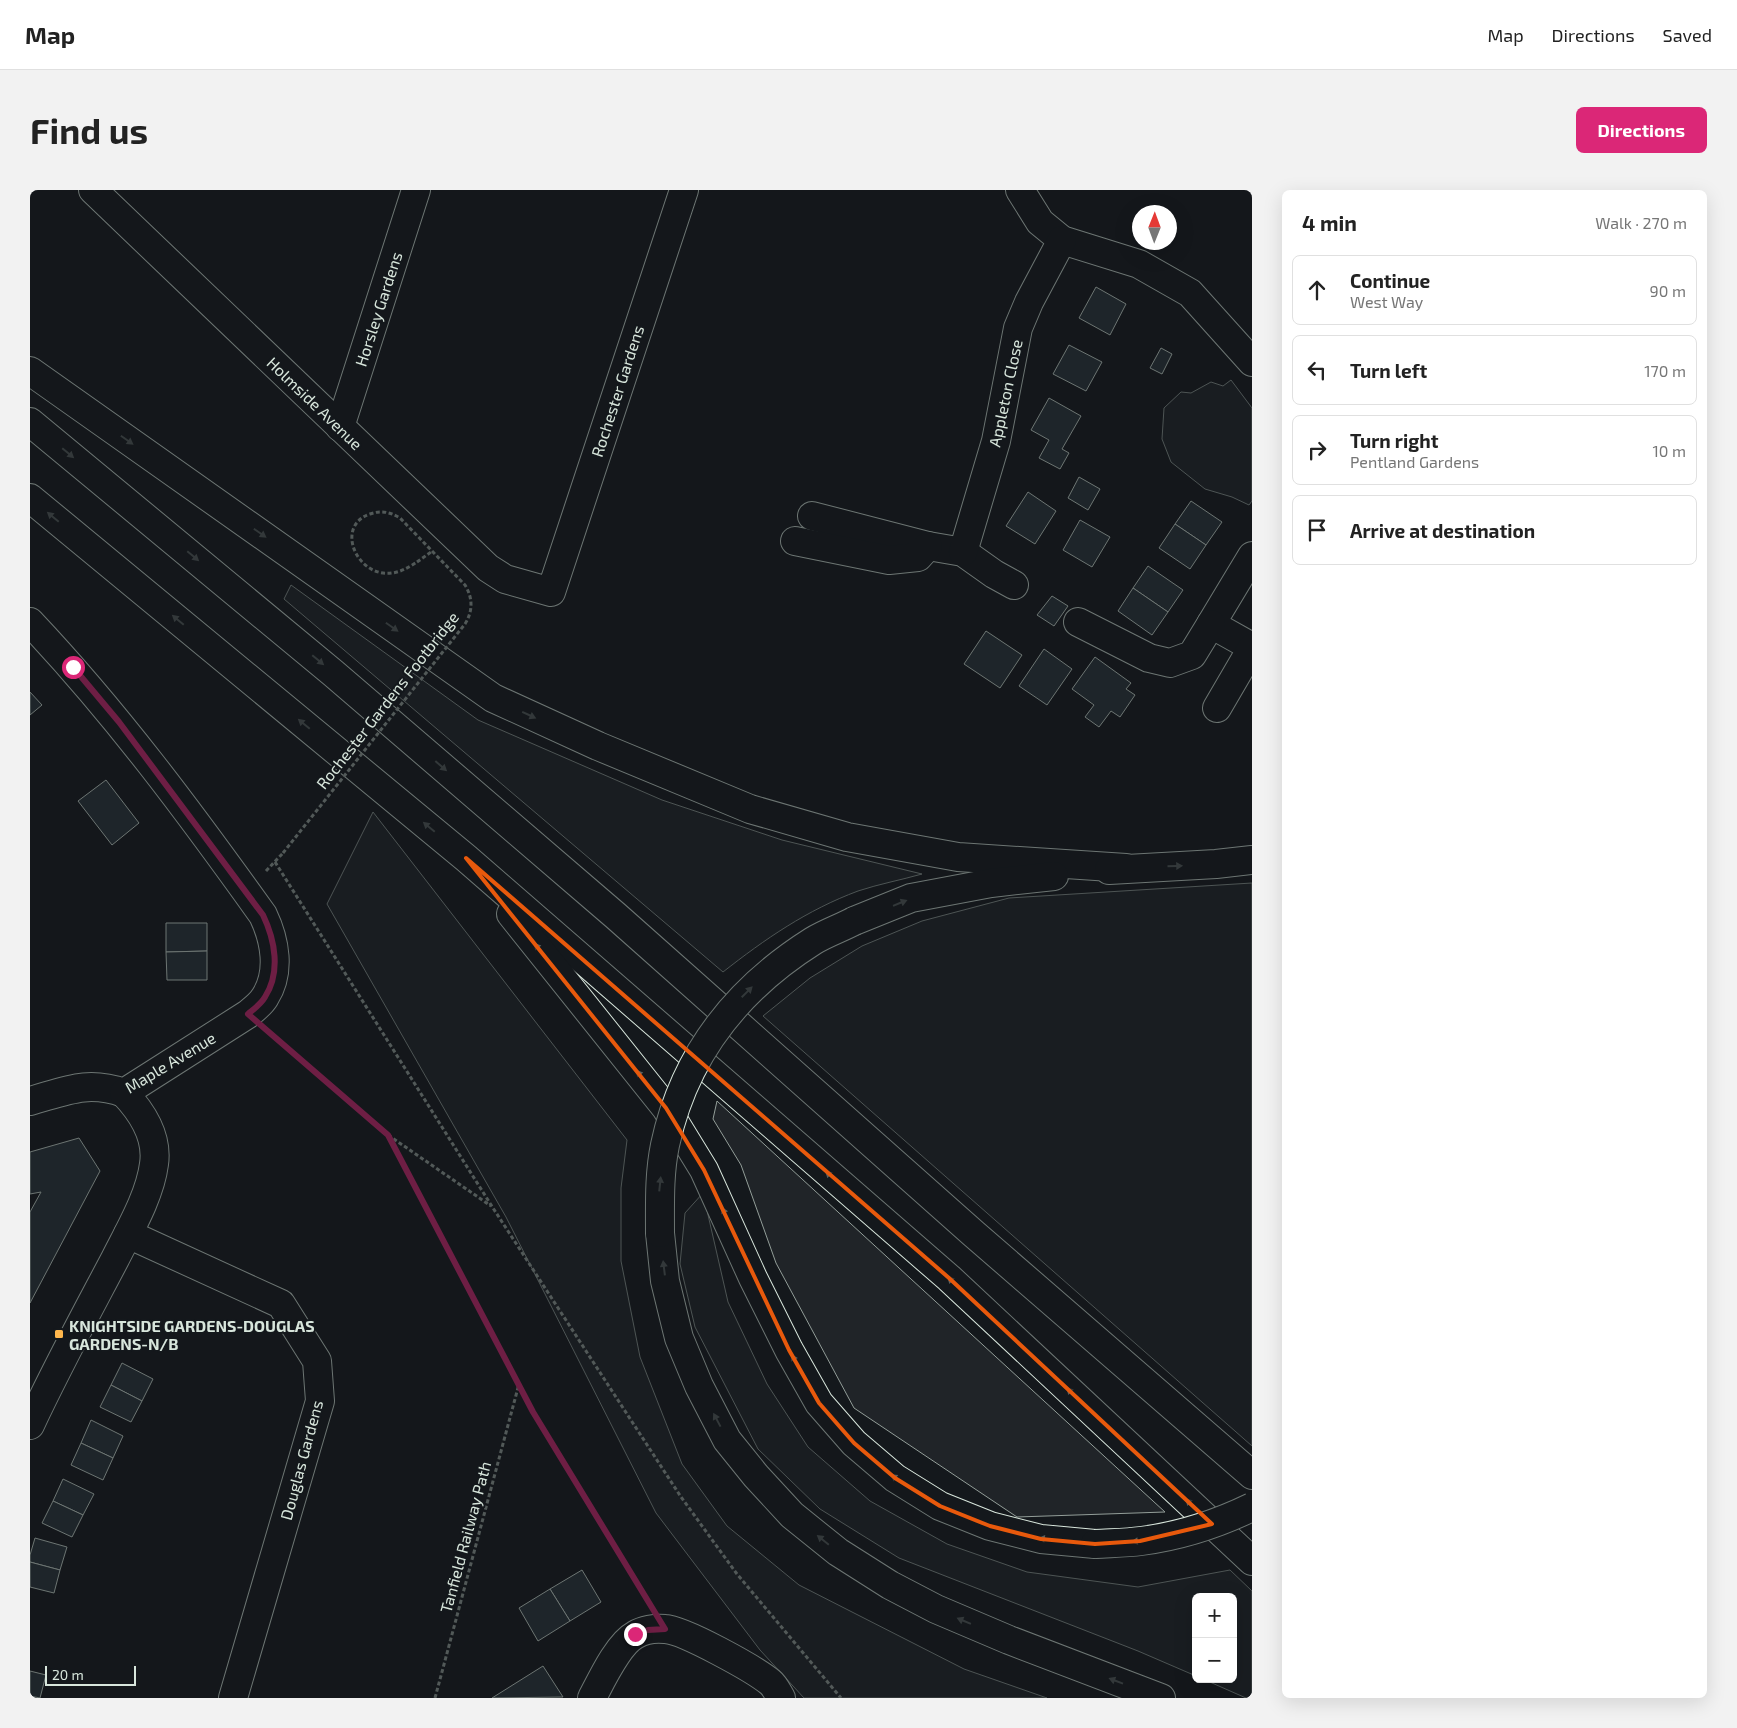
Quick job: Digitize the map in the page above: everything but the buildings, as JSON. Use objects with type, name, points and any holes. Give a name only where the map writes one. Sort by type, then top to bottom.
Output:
[{"type":"main road","name":"Holmside Avenue","points":[[93,190],[488,568],[505,579],[551,592]]},
{"type":"main road","name":"Horsley Gardens","points":[[340,427],[416,190]]},
{"type":"main road","name":"Rochester Gardens","points":[[551,592],[684,190]]},
{"type":"main road","points":[[1020,190],[1040,222],[1062,240],[1139,264],[1190,293],[1252,362]]},
{"type":"main road","name":"Appleton Close","points":[[963,552],[996,441],[1018,328],[1029,302],[1062,240]]},
{"type":"main road","points":[[30,371],[493,698],[598,746],[750,809],[846,837],[958,857],[1126,868]]},
{"type":"main road","points":[[30,422],[348,686],[616,916],[974,1234],[1252,1475]]},
{"type":"main road","points":[[30,498],[466,858],[949,1278],[1252,1561]]},
{"type":"main road","points":[[812,516],[928,546],[963,552],[994,574],[1014,585]]},
{"type":"main road","points":[[795,542],[889,560],[918,557],[928,546]]},
{"type":"main road","points":[[1078,622],[1149,658],[1170,663],[1192,655],[1252,556]]},
{"type":"main road","name":"Maple Avenue","points":[[30,622],[73,667],[119,722],[263,915],[270,931],[275,967],[271,983],[264,998],[248,1014],[124,1094],[108,1088],[94,1086],[77,1088],[30,1101]]},
{"type":"main road","points":[[1211,624],[1252,648],[1217,708]]},
{"type":"main road","points":[[466,858],[666,1108],[704,1170],[753,1278],[793,1357],[819,1403],[854,1443],[895,1478],[940,1506],[990,1526],[1042,1539],[1095,1544],[1140,1541],[1185,1533],[1229,1519],[1252,1508]]},
{"type":"main road","points":[[1161,1698],[1009,1640],[936,1609],[890,1584],[838,1552],[792,1515],[756,1476],[728,1440],[699,1386],[679,1338],[665,1281],[660,1233],[659,1189],[665,1146],[674,1112],[694,1064],[718,1026],[746,993],[778,964],[815,940],[854,921],[911,898],[992,883],[1126,868],[1216,864],[1252,860]]},
{"type":"main road","points":[[30,1425],[128,1234],[149,1186],[155,1163],[154,1144],[147,1124],[138,1108],[124,1094]]},
{"type":"main road","name":"Douglas Gardens","points":[[128,1234],[281,1304],[316,1361],[320,1401],[233,1698]]},
{"type":"main road","points":[[592,1698],[608,1668],[626,1642],[635,1634],[648,1630],[665,1629],[684,1634],[758,1673],[772,1684],[781,1698]]},
{"type":"path","name":"Rochester Gardens Footbridge","points":[[417,562],[406,569],[394,573],[382,574],[370,570],[354,552],[353,531],[358,522],[366,515],[376,512],[386,512],[400,518],[465,585],[471,598],[471,609],[465,624],[275,862],[493,1208]]},
{"type":"path","points":[[248,1014],[388,1135],[493,1208],[681,1498],[737,1574],[841,1698]]},
{"type":"path","points":[[388,1135],[533,1412],[665,1629]]},
{"type":"path","name":"Tanfield Railway Path","points":[[435,1698],[519,1383]]},
{"type":"highlighted area","points":[[466,858],[949,1278],[1212,1524],[1140,1541],[1095,1544],[1041,1539],[990,1526],[940,1506],[895,1478],[854,1443],[819,1403],[789,1350],[704,1170],[666,1108]]},
{"type":"shaded area","points":[[1231,380],[1252,408],[1252,501],[1249,505],[1232,497],[1205,489],[1171,462],[1162,439],[1164,408],[1181,392],[1191,393],[1211,382],[1223,386]]},
{"type":"shaded area","points":[[291,585],[478,720],[662,800],[782,840],[922,874],[858,891],[821,907],[787,926],[723,972],[284,599]]},
{"type":"shaded area","points":[[373,812],[627,1140],[621,1188],[621,1261],[640,1357],[682,1464],[727,1526],[799,1585],[964,1669],[1047,1698],[804,1698],[760,1650],[656,1513],[506,1217],[327,904]]},
{"type":"shaded area","points":[[1252,883],[1252,1446],[763,1016],[810,978],[862,946],[922,921],[1009,898]]},
{"type":"shaded area","points":[[717,1101],[1165,1512],[1017,1517],[854,1408],[776,1263],[741,1165],[713,1119]]},
{"type":"shaded area","points":[[703,1193],[728,1302],[767,1384],[808,1447],[870,1501],[947,1544],[1027,1572],[1138,1587],[1230,1570],[1252,1591],[1252,1698],[1246,1698],[1212,1683],[1237,1683],[1237,1593],[1192,1593],[1192,1674],[1138,1651],[899,1558],[820,1509],[758,1449],[695,1327],[680,1264],[685,1213]]},
{"type":"place","name":"KNIGHTSIDE GARDENS-DOUGLAS GARDENS-N/B","points":[[59,1334]]},
{"type":"route","points":[[73,667],[119,722],[263,915],[270,931],[275,967],[271,983],[264,998],[248,1014],[388,1135],[533,1412],[665,1629],[648,1630],[635,1634]]}]
